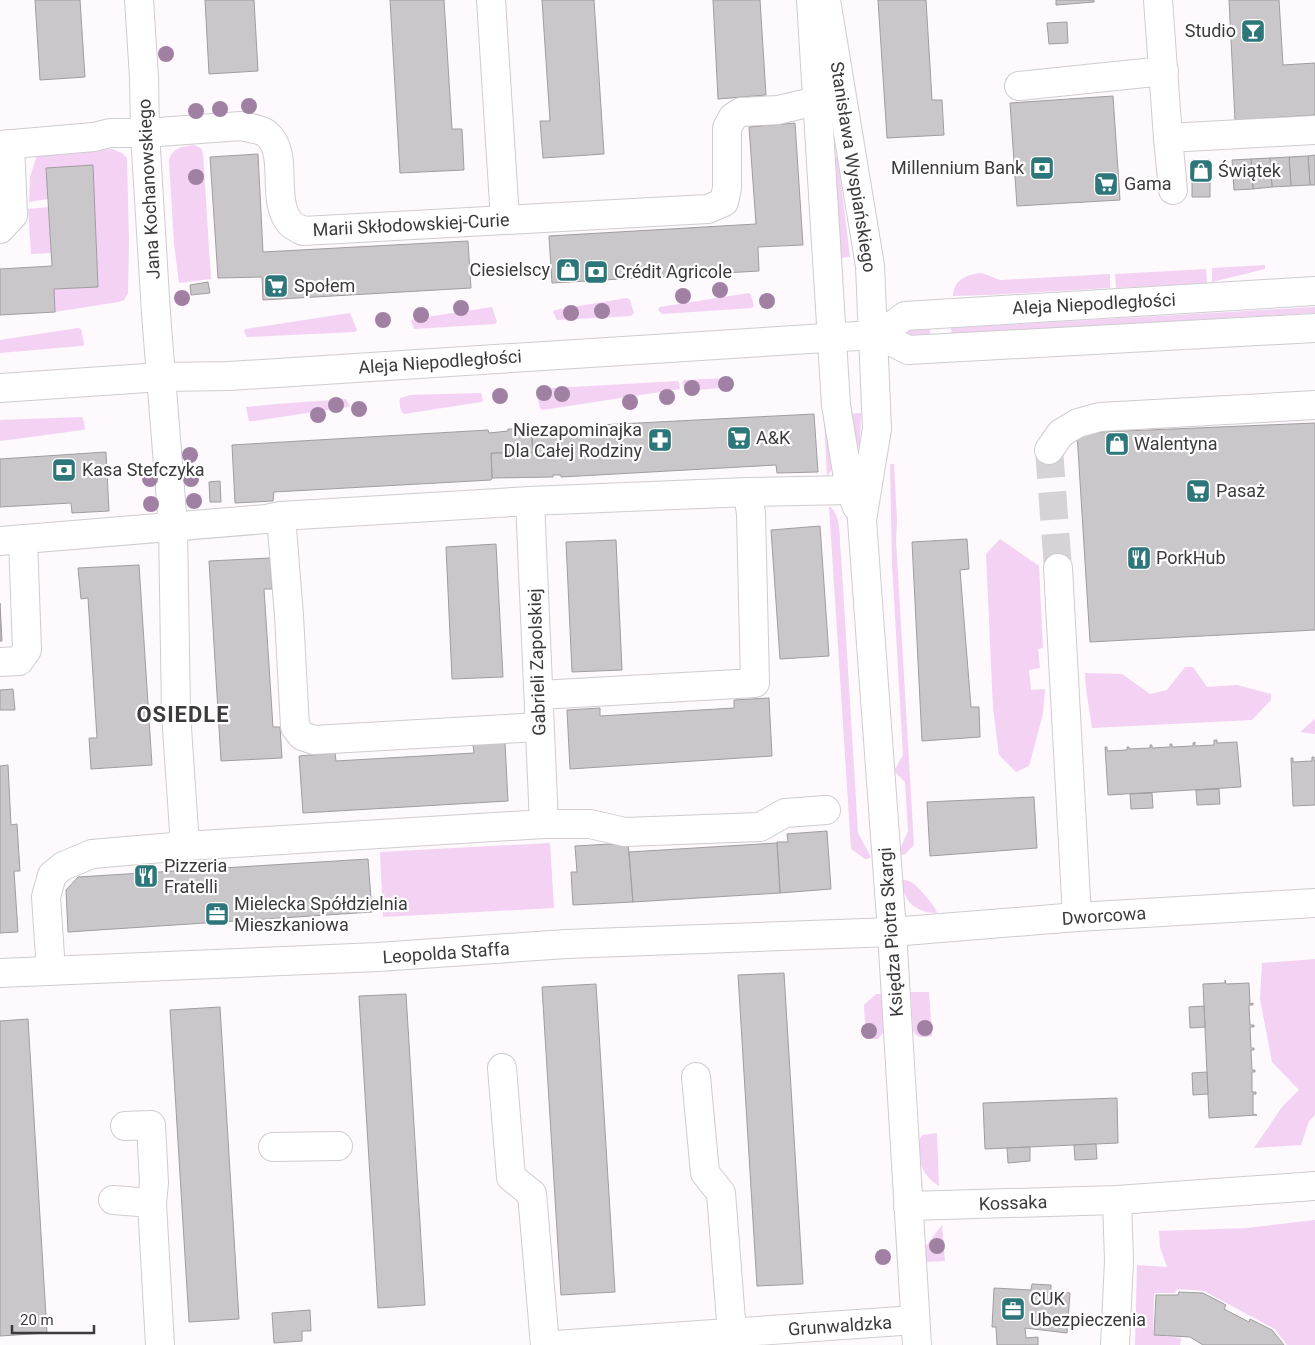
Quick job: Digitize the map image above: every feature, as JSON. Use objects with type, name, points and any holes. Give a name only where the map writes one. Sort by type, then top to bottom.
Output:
[{"type":"street","name":"Jana Kochanowskiego","points":[[139,0],[144,77],[145,133],[173,526],[176,713],[185,846]]},
{"type":"street","points":[[491,0],[505,219]]},
{"type":"street","name":"Stanisława Wyspiańskiego","points":[[811,0],[830,338]]},
{"type":"street","name":"Stanisława Wyspiańskiego","points":[[826,0],[870,266],[876,335]]},
{"type":"street","points":[[1158,0],[1168,138],[1174,190]]},
{"type":"street","points":[[1019,86],[1164,71]]},
{"type":"street","name":"Marii Skłodowskiej-Curie","points":[[5,145],[94,137],[110,133],[145,133],[241,126],[266,133],[274,142],[278,154],[279,181],[284,212],[290,224],[303,231],[708,209],[724,202],[727,188],[727,128],[733,118],[741,112],[778,110],[816,101]]},
{"type":"street","points":[[1168,138],[1315,130]]},
{"type":"street","points":[[0,229],[13,215],[5,145]]},
{"type":"street","name":"Aleja Niepodległości","points":[[876,335],[905,316],[1315,291]]},
{"type":"street","name":"Aleja Niepodległości","points":[[0,388],[161,377],[229,376],[876,335],[908,350],[1315,328]]},
{"type":"street","name":"Księdza Piotra Skargi","points":[[876,335],[877,429],[862,520],[892,932],[916,1333]]},
{"type":"street","name":"Księdza Piotra Skargi","points":[[830,338],[836,405],[850,490],[862,520]]},
{"type":"street","points":[[1049,450],[1061,432],[1078,423],[1100,417],[1315,405]]},
{"type":"street","points":[[10,662],[28,650],[11,540],[266,520],[282,516],[530,500],[850,490]]},
{"type":"street","points":[[538,695],[755,683],[751,514],[748,492]]},
{"type":"street","name":"Gabrieli Zapolskiej","points":[[530,500],[544,824]]},
{"type":"street","points":[[282,516],[290,616],[295,727],[302,736],[314,740],[539,726]]},
{"type":"street","points":[[1058,568],[1077,917]]},
{"type":"street","points":[[51,971],[46,897],[52,875],[63,866],[92,854],[185,846],[544,824],[590,824],[625,832],[760,827],[785,813],[826,810]]},
{"type":"street","name":"Dworcowa","points":[[892,932],[1077,917],[1315,903]]},
{"type":"street","name":"Leopolda Staffa","points":[[0,974],[378,958],[566,944],[892,932]]},
{"type":"street","points":[[502,1068],[511,1177],[532,1194],[545,1345]]},
{"type":"street","points":[[696,1077],[706,1174],[721,1193],[732,1333]]},
{"type":"street","points":[[125,1126],[151,1124],[154,1183],[152,1203],[160,1345]]},
{"type":"street","points":[[273,1147],[338,1146]]},
{"type":"street","name":"Kossaka","points":[[908,1206],[1117,1200],[1315,1186]]},
{"type":"street","points":[[113,1200],[152,1203]]},
{"type":"street","points":[[1115,1345],[1119,1261],[1117,1200]]},
{"type":"street","name":"Grunwaldzka","points":[[554,1345],[732,1333],[916,1333]]},
{"type":"shaded area","points":[[194,145],[201,148],[203,153],[211,279],[179,283],[174,243],[169,160],[176,150]]},
{"type":"shaded area","points":[[112,149],[122,153],[127,158],[128,293],[124,300],[118,302],[55,312],[54,289],[98,286],[93,165],[47,168],[48,199],[29,202],[30,177],[37,155]]},
{"type":"shaded area","points":[[836,156],[838,159],[850,257],[838,258],[834,157]]},
{"type":"shaded area","points":[[49,207],[51,253],[31,254],[28,209]]},
{"type":"shaded area","points":[[1265,265],[1265,269],[1212,282],[1212,268]]},
{"type":"shaded area","points":[[1206,269],[1207,283],[1116,288],[1115,274]]},
{"type":"shaded area","points":[[982,273],[1000,280],[1110,274],[1110,288],[953,296],[956,285],[963,278]]},
{"type":"shaded area","points":[[749,293],[754,306],[752,308],[662,314],[658,310],[660,307]]},
{"type":"shaded area","points":[[627,298],[630,300],[634,313],[631,316],[557,320],[553,312],[555,310]]},
{"type":"shaded area","points":[[492,307],[497,322],[495,324],[414,329],[411,321],[413,319]]},
{"type":"shaded area","points":[[1315,307],[1315,313],[952,334],[951,328]]},
{"type":"shaded area","points":[[350,313],[357,330],[355,332],[247,337],[244,331],[245,329]]},
{"type":"shaded area","points":[[930,327],[930,334],[892,336],[889,330]]},
{"type":"shaded area","points":[[81,329],[84,343],[81,346],[0,353],[0,340]]},
{"type":"shaded area","points":[[730,378],[734,385],[729,390],[723,390],[722,388],[692,392],[685,390],[682,383],[684,380]]},
{"type":"shaded area","points":[[679,382],[680,389],[542,410],[536,392],[538,389]]},
{"type":"shaded area","points":[[481,393],[483,401],[481,402],[404,414],[400,407],[400,398],[410,395]]},
{"type":"shaded area","points":[[346,399],[350,406],[254,421],[249,421],[246,407],[276,404]]},
{"type":"shaded area","points":[[861,413],[860,444],[855,447],[846,414]]},
{"type":"shaded area","points":[[824,417],[834,467],[827,476]]},
{"type":"shaded area","points":[[83,418],[85,429],[83,430],[0,441],[0,420]]},
{"type":"shaded area","points":[[890,464],[894,464],[897,520],[896,541],[914,845],[905,854],[897,856],[908,831],[905,782],[894,771],[903,755],[892,564]]},
{"type":"shaded area","points":[[829,506],[836,515],[839,528],[858,833],[871,857],[868,859],[865,859],[851,849]]},
{"type":"shaded area","points":[[1000,539],[1039,566],[1043,648],[1038,649],[1040,668],[1029,670],[1031,690],[1045,689],[1043,714],[1029,766],[1016,772],[999,755],[993,708],[986,554]]},
{"type":"shaded area","points":[[1185,667],[1193,667],[1207,687],[1237,685],[1271,694],[1271,700],[1252,720],[1092,728],[1085,673],[1122,674],[1150,694],[1167,690]]},
{"type":"shaded area","points":[[1315,719],[1315,734],[1300,732]]},
{"type":"shaded area","points":[[550,843],[554,908],[383,917],[380,852]]},
{"type":"shaded area","points":[[900,880],[914,884],[930,901],[937,913],[922,911],[912,904],[905,894]]},
{"type":"shaded area","points":[[1315,959],[1315,1115],[1309,1121],[1301,1145],[1254,1148],[1282,1107],[1299,1090],[1272,1062],[1260,999],[1262,963]]},
{"type":"shaded area","points":[[911,992],[929,992],[932,1036],[919,1036],[913,1031]]},
{"type":"shaded area","points":[[876,994],[882,994],[884,1031],[878,1039],[866,1039],[864,1005]]},
{"type":"shaded area","points":[[937,1133],[939,1186],[926,1175],[922,1167],[919,1144],[920,1138],[923,1135]]},
{"type":"shaded area","points":[[1315,1220],[1315,1345],[1287,1345],[1275,1329],[1204,1291],[1177,1289],[1175,1293],[1154,1293],[1153,1335],[1181,1338],[1180,1345],[1135,1345],[1137,1265],[1167,1267],[1160,1247],[1159,1231],[1247,1228]]},
{"type":"shaded area","points":[[942,1225],[945,1261],[925,1262],[926,1246]]},
{"type":"building","points":[[35,0],[80,0],[85,77],[40,80]]},
{"type":"building","points":[[205,0],[254,0],[258,71],[209,74]]},
{"type":"building","points":[[390,0],[444,0],[452,129],[462,129],[464,170],[400,173]]},
{"type":"building","points":[[542,0],[594,0],[604,154],[543,158],[540,121],[550,121]]},
{"type":"building","points":[[713,0],[760,0],[766,95],[718,99]]},
{"type":"building","points":[[878,0],[926,0],[932,100],[942,100],[944,135],[887,138]]},
{"type":"building","points":[[1056,0],[1094,0],[1094,2],[1056,5]]},
{"type":"building","points":[[1229,0],[1279,0],[1283,65],[1315,63],[1315,115],[1235,120]]},
{"type":"building","points":[[1067,22],[1068,43],[1049,44],[1047,23]]},
{"type":"building","points":[[1113,96],[1120,200],[1017,206],[1010,103]]},
{"type":"building","points":[[795,123],[803,245],[758,247],[759,271],[552,283],[549,236],[756,224],[749,127]]},
{"type":"building","points":[[258,154],[263,252],[468,241],[471,288],[263,300],[262,277],[218,278],[210,157]]},
{"type":"building","points":[[1315,155],[1315,185],[1310,185],[1308,156]]},
{"type":"building","points":[[1308,156],[1310,185],[1291,186],[1289,157]]},
{"type":"building","points":[[1289,157],[1291,186],[1272,187],[1270,158]]},
{"type":"building","points":[[1270,158],[1272,187],[1253,189],[1251,159]]},
{"type":"building","points":[[1251,159],[1253,189],[1234,190],[1232,160]]},
{"type":"building","name":"Świątek","points":[[1209,162],[1210,178],[1192,179],[1191,163]]},
{"type":"building","points":[[93,165],[98,287],[54,289],[55,312],[0,315],[0,269],[52,266],[46,168]]},
{"type":"building","points":[[1210,178],[1210,197],[1192,197],[1192,179]]},
{"type":"building","points":[[208,282],[210,293],[191,295],[190,285]]},
{"type":"building","points":[[814,414],[818,472],[777,473],[776,465],[561,477],[561,475],[553,475],[553,477],[492,478],[491,453],[533,452],[531,429],[539,428],[539,431],[560,430],[560,427]]},
{"type":"building","name":"Pasaż","points":[[1315,423],[1315,630],[1090,642],[1077,433]]},
{"type":"building","points":[[508,429],[531,429],[533,452],[491,453],[491,480],[274,492],[273,501],[235,503],[232,445],[488,430],[489,433],[508,431]]},
{"type":"building","points":[[106,452],[109,511],[72,513],[71,503],[0,507],[0,459]]},
{"type":"building","points":[[220,481],[221,502],[210,502],[209,482]]},
{"type":"building","points":[[820,526],[829,656],[780,659],[771,530]]},
{"type":"building","points":[[967,539],[969,569],[960,570],[971,707],[979,707],[980,737],[922,741],[912,542]]},
{"type":"building","points":[[616,540],[622,670],[572,672],[566,542]]},
{"type":"building","points":[[496,544],[503,677],[452,679],[446,547]]},
{"type":"building","points":[[270,558],[272,589],[264,589],[273,727],[280,727],[282,758],[221,761],[209,561]]},
{"type":"building","points":[[139,565],[152,765],[91,769],[89,738],[97,738],[88,598],[81,599],[78,568]]},
{"type":"building","points":[[0,603],[2,641],[0,641]]},
{"type":"building","points":[[13,689],[15,710],[0,710],[0,690]]},
{"type":"building","points":[[769,698],[772,756],[570,769],[567,710],[600,708],[600,716],[734,708],[734,700]]},
{"type":"building","points":[[1214,740],[1217,740],[1217,743],[1237,742],[1241,787],[1108,795],[1105,747],[1107,747],[1107,751],[1127,750],[1127,747],[1129,749],[1150,748],[1150,745],[1152,745],[1152,748],[1170,747],[1170,744],[1172,744],[1172,747],[1193,746],[1195,742],[1195,746],[1214,745]]},
{"type":"building","points":[[505,743],[508,801],[303,813],[299,756],[335,753],[336,761],[474,753],[473,745]]},
{"type":"building","points":[[1312,757],[1314,757],[1315,761],[1315,805],[1293,806],[1291,758],[1293,758],[1293,762],[1312,761]]},
{"type":"building","points":[[8,765],[11,825],[17,824],[20,871],[14,871],[18,932],[0,933],[0,766]]},
{"type":"building","points":[[1219,789],[1220,804],[1197,805],[1196,790]]},
{"type":"building","points":[[1152,793],[1153,808],[1131,809],[1130,794]]},
{"type":"building","points":[[1034,797],[1037,848],[930,856],[927,802]]},
{"type":"building","points":[[827,831],[831,889],[780,893],[777,842],[788,842],[787,834]]},
{"type":"building","points":[[628,843],[633,902],[573,905],[571,872],[577,872],[575,846]]},
{"type":"building","points":[[777,843],[780,893],[633,902],[629,852]]},
{"type":"building","points":[[368,859],[372,912],[68,932],[66,890],[78,877]]},
{"type":"building","points":[[784,973],[803,1284],[757,1286],[738,975]]},
{"type":"building","points":[[1225,980],[1226,984],[1249,983],[1250,1004],[1253,1003],[1253,1005],[1249,1005],[1250,1025],[1254,1025],[1254,1027],[1250,1027],[1251,1048],[1254,1048],[1254,1050],[1251,1050],[1252,1070],[1255,1070],[1255,1072],[1252,1072],[1252,1092],[1256,1092],[1256,1094],[1253,1094],[1253,1114],[1257,1115],[1209,1118],[1203,984],[1225,983]]},
{"type":"building","points":[[596,984],[615,1292],[561,1295],[542,987]]},
{"type":"building","points":[[406,994],[425,1305],[378,1308],[359,996]]},
{"type":"building","points":[[1204,1006],[1205,1027],[1190,1028],[1189,1007]]},
{"type":"building","points":[[220,1007],[239,1319],[189,1322],[170,1010]]},
{"type":"building","points":[[28,1019],[47,1333],[0,1336],[0,1021]]},
{"type":"building","points":[[1207,1072],[1208,1094],[1193,1095],[1192,1073]]},
{"type":"building","points":[[1117,1098],[1118,1143],[985,1149],[983,1103]]},
{"type":"building","points":[[1096,1144],[1097,1159],[1075,1160],[1074,1145]]},
{"type":"building","points":[[1030,1147],[1030,1161],[1008,1163],[1007,1148]]},
{"type":"building","points":[[1032,1284],[1051,1285],[1051,1291],[1070,1293],[1067,1333],[1025,1328],[1026,1338],[1038,1337],[1038,1345],[997,1345],[996,1327],[992,1327],[994,1288],[1031,1290]]},
{"type":"building","points":[[1179,1292],[1203,1293],[1226,1305],[1224,1309],[1249,1322],[1250,1319],[1272,1330],[1284,1345],[1203,1345],[1190,1337],[1154,1335],[1156,1295],[1178,1295]]},
{"type":"building","points":[[310,1310],[311,1331],[302,1331],[302,1341],[274,1343],[272,1313]]},
{"type":"tunnel","points":[[1049,450],[1058,568]]},
{"type":"place","name":"Studio","points":[[1253,31]]},
{"type":"place","name":"Millennium Bank","points":[[1042,168]]},
{"type":"place","name":"Świątek","points":[[1201,171]]},
{"type":"place","name":"Gama","points":[[1106,184]]},
{"type":"place","name":"Ciesielscy","points":[[568,270]]},
{"type":"place","name":"Crédit Agricole","points":[[596,272]]},
{"type":"place","name":"Społem","points":[[276,286]]},
{"type":"place","name":"A&K","points":[[739,438]]},
{"type":"place","name":"Niezapominajka Dla Całej Rodziny","points":[[660,440]]},
{"type":"place","name":"Walentyna","points":[[1117,444]]},
{"type":"place","name":"Kasa Stefczyka","points":[[64,470]]},
{"type":"place","name":"Pasaż","points":[[1198,491]]},
{"type":"place","name":"PorkHub","points":[[1139,558]]},
{"type":"place","name":"Pizzeria Fratelli","points":[[146,876]]},
{"type":"place","name":"Mielecka Spółdzielnia Mieszkaniowa","points":[[217,914]]},
{"type":"place","name":"CUK Ubezpieczenia","points":[[1013,1309]]},
{"type":"district","name":"OSIEDLE","points":[[183,714]]}]
